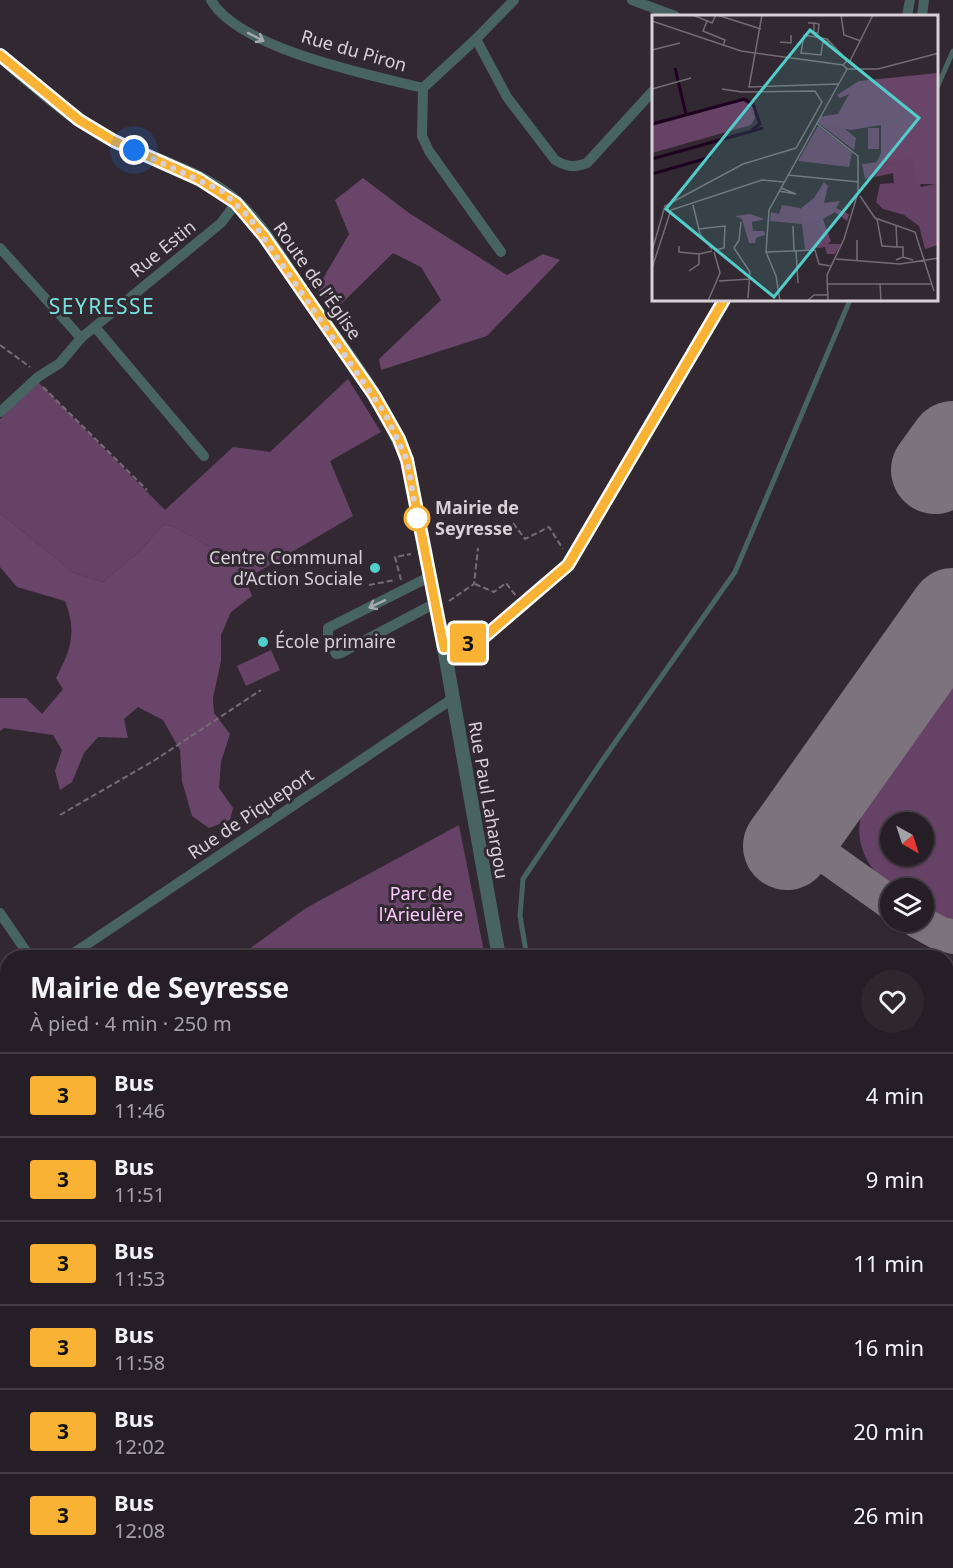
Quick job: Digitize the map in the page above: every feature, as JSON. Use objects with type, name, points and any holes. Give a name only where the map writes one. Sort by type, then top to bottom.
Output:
[{"type":"street","name":"Rue du Piron","points":[[211,0],[234,25],[261,40],[312,58],[423,88],[422,136],[429,151],[501,252]]},
{"type":"street","points":[[423,88],[514,0]]},
{"type":"street","points":[[632,0],[672,15]]},
{"type":"street","points":[[907,15],[910,0]]},
{"type":"street","points":[[922,15],[924,0]]},
{"type":"street","points":[[476,39],[507,97],[555,160],[565,166],[575,168],[587,164],[652,92]]},
{"type":"street","name":"Route de l'Église","points":[[0,55],[79,120],[114,141],[199,179],[236,203],[264,236],[353,364],[399,439],[407,460],[444,648]]},
{"type":"street","name":"Rue Estin","points":[[0,412],[38,378],[60,363],[81,338],[221,223],[236,203]]},
{"type":"street","points":[[0,248],[81,338]]},
{"type":"street","points":[[444,648],[484,637],[546,586],[570,562],[723,302]]},
{"type":"street","points":[[95,327],[204,456]]},
{"type":"street","points":[[429,577],[328,628],[328,639],[336,654],[341,653],[428,607],[435,606]]},
{"type":"street","name":"Rue Paul Lahargou","points":[[444,648],[498,950]]},
{"type":"street","name":"Rue de Piqueport","points":[[78,950],[452,699]]},
{"type":"street","points":[[0,913],[25,950]]},
{"type":"lane","points":[[938,85],[953,51]]},
{"type":"lane","points":[[526,950],[520,916],[523,879],[602,761],[735,573],[848,302]]},
{"type":"path","points":[[0,345],[30,367],[43,386],[147,490]]},
{"type":"path","points":[[513,523],[525,539],[549,528],[570,562]]},
{"type":"path","points":[[435,606],[449,601],[474,584],[478,548]]},
{"type":"path","points":[[474,584],[494,592],[506,583]]},
{"type":"path","points":[[60,815],[155,760],[261,690]]},
{"type":"green space","points":[[348,379],[381,432],[330,461],[353,516],[246,579],[240,564],[175,527],[164,524],[140,551],[103,582],[74,573],[0,513],[0,419],[38,382],[165,510],[233,447],[270,452]]},
{"type":"green space","points":[[271,650],[280,670],[246,686],[237,666]]},
{"type":"green space","points":[[953,682],[953,923],[934,913],[934,878],[882,878],[876,873],[860,841],[861,817],[865,806]]},
{"type":"green space","name":"Parc de l'Arieulère","points":[[459,825],[484,950],[248,950],[306,908]]},
{"type":"shaded area","points":[[363,178],[409,213],[507,275],[543,254],[560,260],[487,336],[381,370],[379,359],[441,300],[421,267],[393,253],[337,308],[317,289],[349,234],[335,200]]},
{"type":"shaded area","points":[[0,513],[74,573],[103,582],[140,551],[164,524],[175,527],[240,564],[252,596],[231,612],[221,635],[221,661],[213,698],[214,713],[230,734],[221,762],[219,788],[233,808],[230,820],[209,828],[192,816],[182,781],[180,750],[163,720],[138,707],[124,719],[128,738],[98,737],[84,753],[72,782],[60,790],[55,771],[62,750],[53,735],[4,728],[0,731],[0,698],[26,698],[42,714],[63,689],[56,678],[69,650],[71,622],[65,601],[17,587],[0,567]]},
{"type":"taxiway","points":[[831,789],[807,822],[808,840],[818,851],[880,895]]},
{"type":"taxiway","points":[[934,930],[953,937]]},
{"type":"runway","points":[[935,470],[953,445]]},
{"type":"runway","points":[[787,846],[953,612]]},
{"type":"bus line","name":"3","points":[[0,55],[79,120],[114,141],[222,191],[250,218],[374,395],[399,439],[407,460],[444,648],[484,637],[568,565],[592,529],[723,302]]},
{"type":"place","name":"Mairie de Seyresse","points":[[417,518]]},
{"type":"place","name":"Centre Communal d’Action Sociale","points":[[375,568]]},
{"type":"place","name":"École primaire","points":[[263,642]]},
{"type":"district","name":"SEYRESSE","points":[[102,307]]},
{"type":"route","points":[[134,150],[222,191],[250,218],[353,364],[386,415],[407,460],[417,518]]}]
